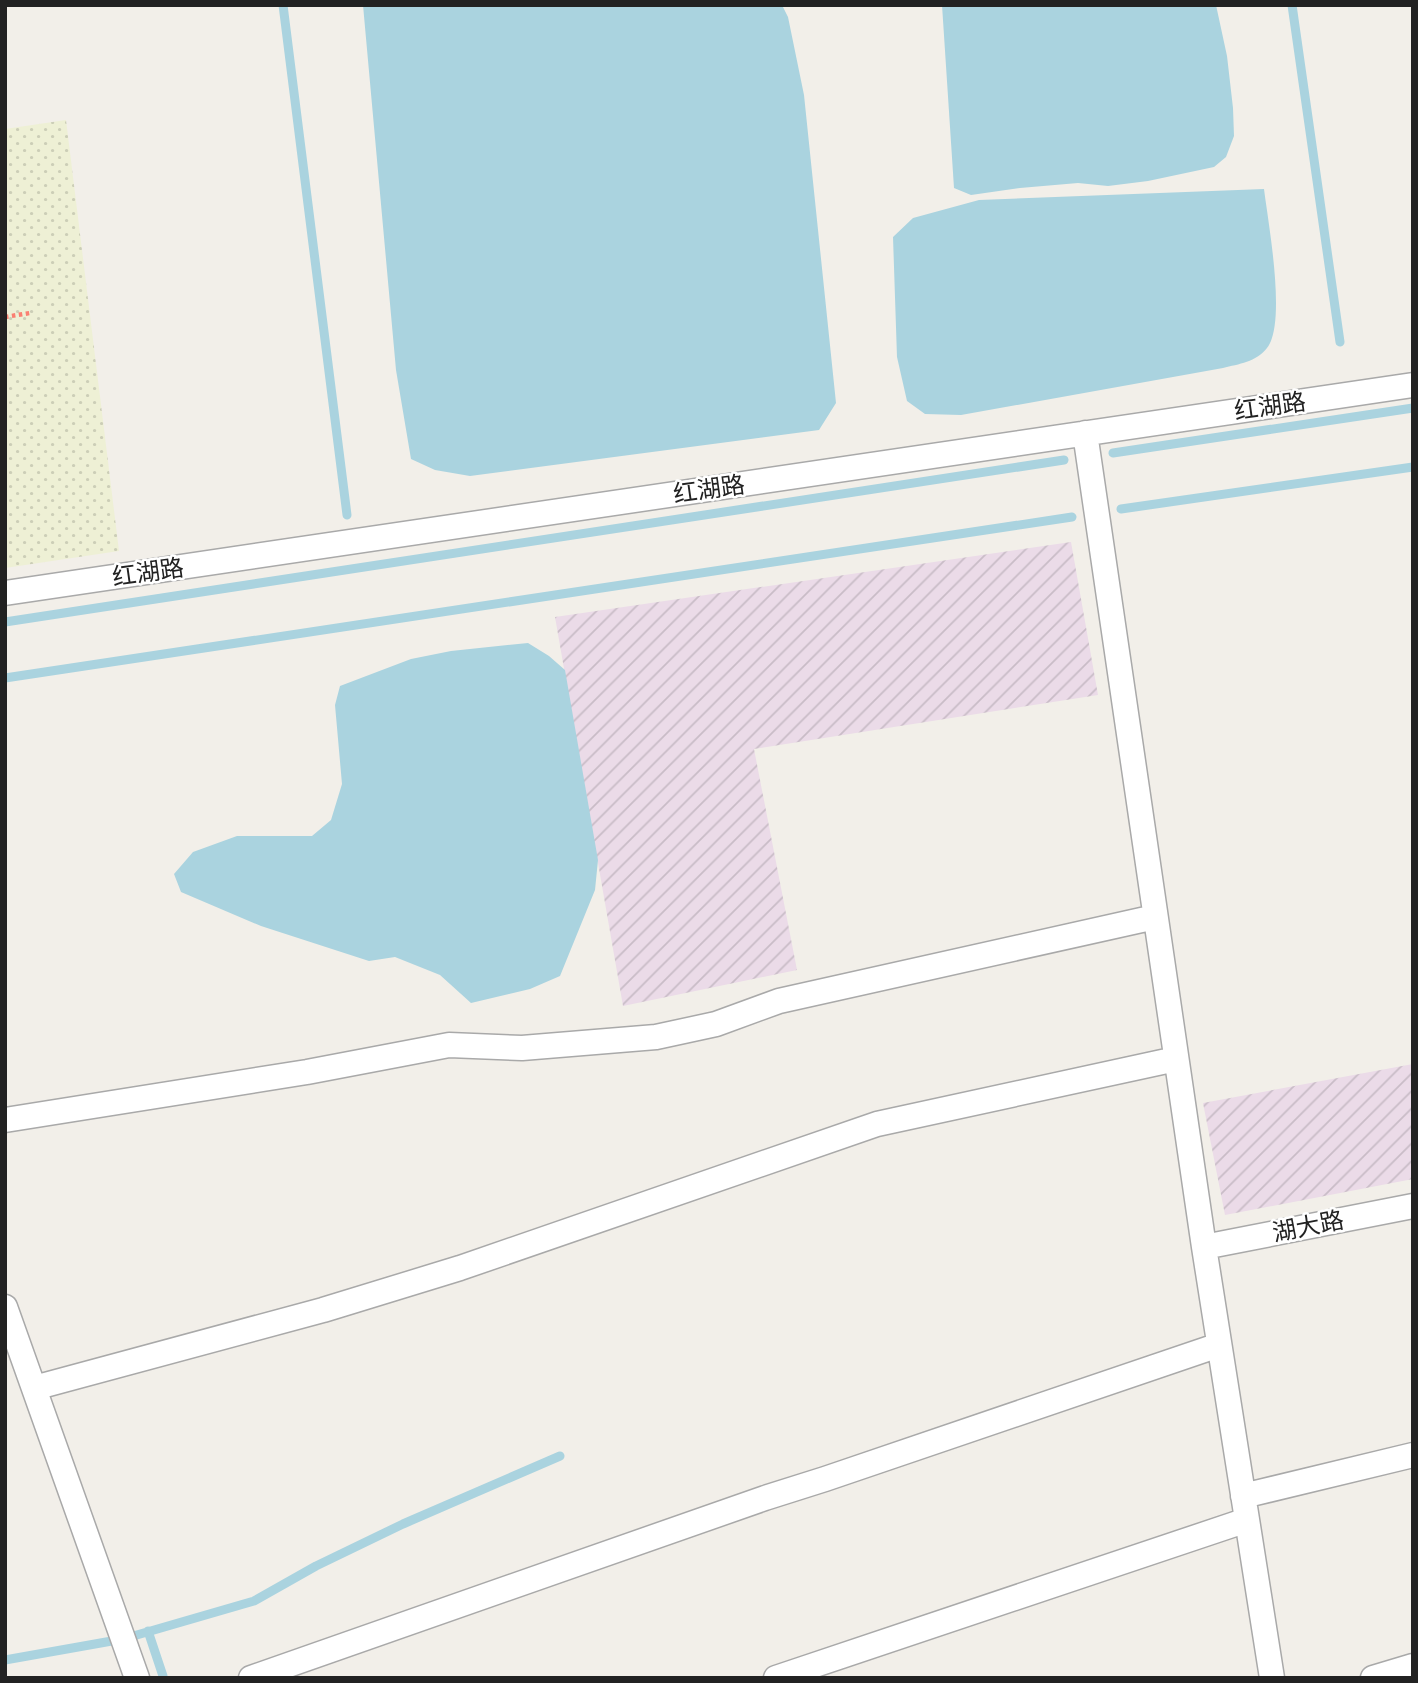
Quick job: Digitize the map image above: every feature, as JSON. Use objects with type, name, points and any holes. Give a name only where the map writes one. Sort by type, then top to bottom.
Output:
[{"type":"street","name":"红湖路","points":[[5,593],[1413,385]]},
{"type":"street","points":[[1085,433],[1204,1247],[1272,1678]]},
{"type":"street","points":[[5,1120],[307,1072],[449,1045],[523,1048],[656,1037],[716,1024],[779,1001],[1156,917]]},
{"type":"street","points":[[34,1388],[310,1313],[460,1268],[877,1125],[1176,1059]]},
{"type":"street","name":"湖大路","points":[[1204,1247],[1413,1206]]},
{"type":"street","points":[[5,1307],[137,1678]]},
{"type":"street","points":[[251,1678],[765,1498],[1219,1345]]},
{"type":"street","points":[[776,1678],[1245,1508],[1413,1455]]},
{"type":"street","points":[[1373,1678],[1413,1666]]},
{"type":"path","points":[[5,317],[30,313]]},
{"type":"shaded area","points":[[1071,542],[1098,695],[754,749],[797,970],[623,1006],[555,617]]},
{"type":"shaded area","points":[[1413,1064],[1413,1179],[1225,1215],[1203,1103]]},
{"type":"green space","points":[[66,120],[119,551],[5,568],[5,129]]},
{"type":"water","points":[[363,5],[782,5],[788,17],[804,95],[836,403],[819,430],[470,476],[435,470],[411,459],[396,370]]},
{"type":"water","points":[[942,5],[1216,5],[1227,56],[1233,108],[1234,136],[1226,157],[1214,167],[1148,181],[1108,186],[1078,183],[971,195],[954,188]]},
{"type":"water","points":[[1264,189],[1272,247],[1276,317],[1273,335],[1267,348],[1258,356],[1247,362],[1223,368],[961,415],[925,414],[907,401],[897,357],[893,237],[913,218],[979,200]]},
{"type":"water","points":[[528,643],[565,670],[598,860],[595,890],[560,976],[530,989],[471,1003],[440,975],[395,957],[369,961],[261,926],[181,892],[174,874],[193,852],[237,836],[312,836],[331,820],[342,784],[335,705],[340,686],[411,659],[451,651]]},
{"type":"waterway","points":[[283,5],[347,515]]},
{"type":"waterway","points":[[1292,5],[1340,342]]},
{"type":"waterway","points":[[1113,453],[1413,408]]},
{"type":"waterway","points":[[5,622],[1064,460]]},
{"type":"waterway","points":[[1121,509],[1413,467]]},
{"type":"waterway","points":[[5,678],[1072,517]]},
{"type":"waterway","points":[[5,1660],[123,1639],[254,1601],[316,1566],[403,1524],[560,1456]]},
{"type":"waterway","points":[[148,1631],[163,1676]]}]
